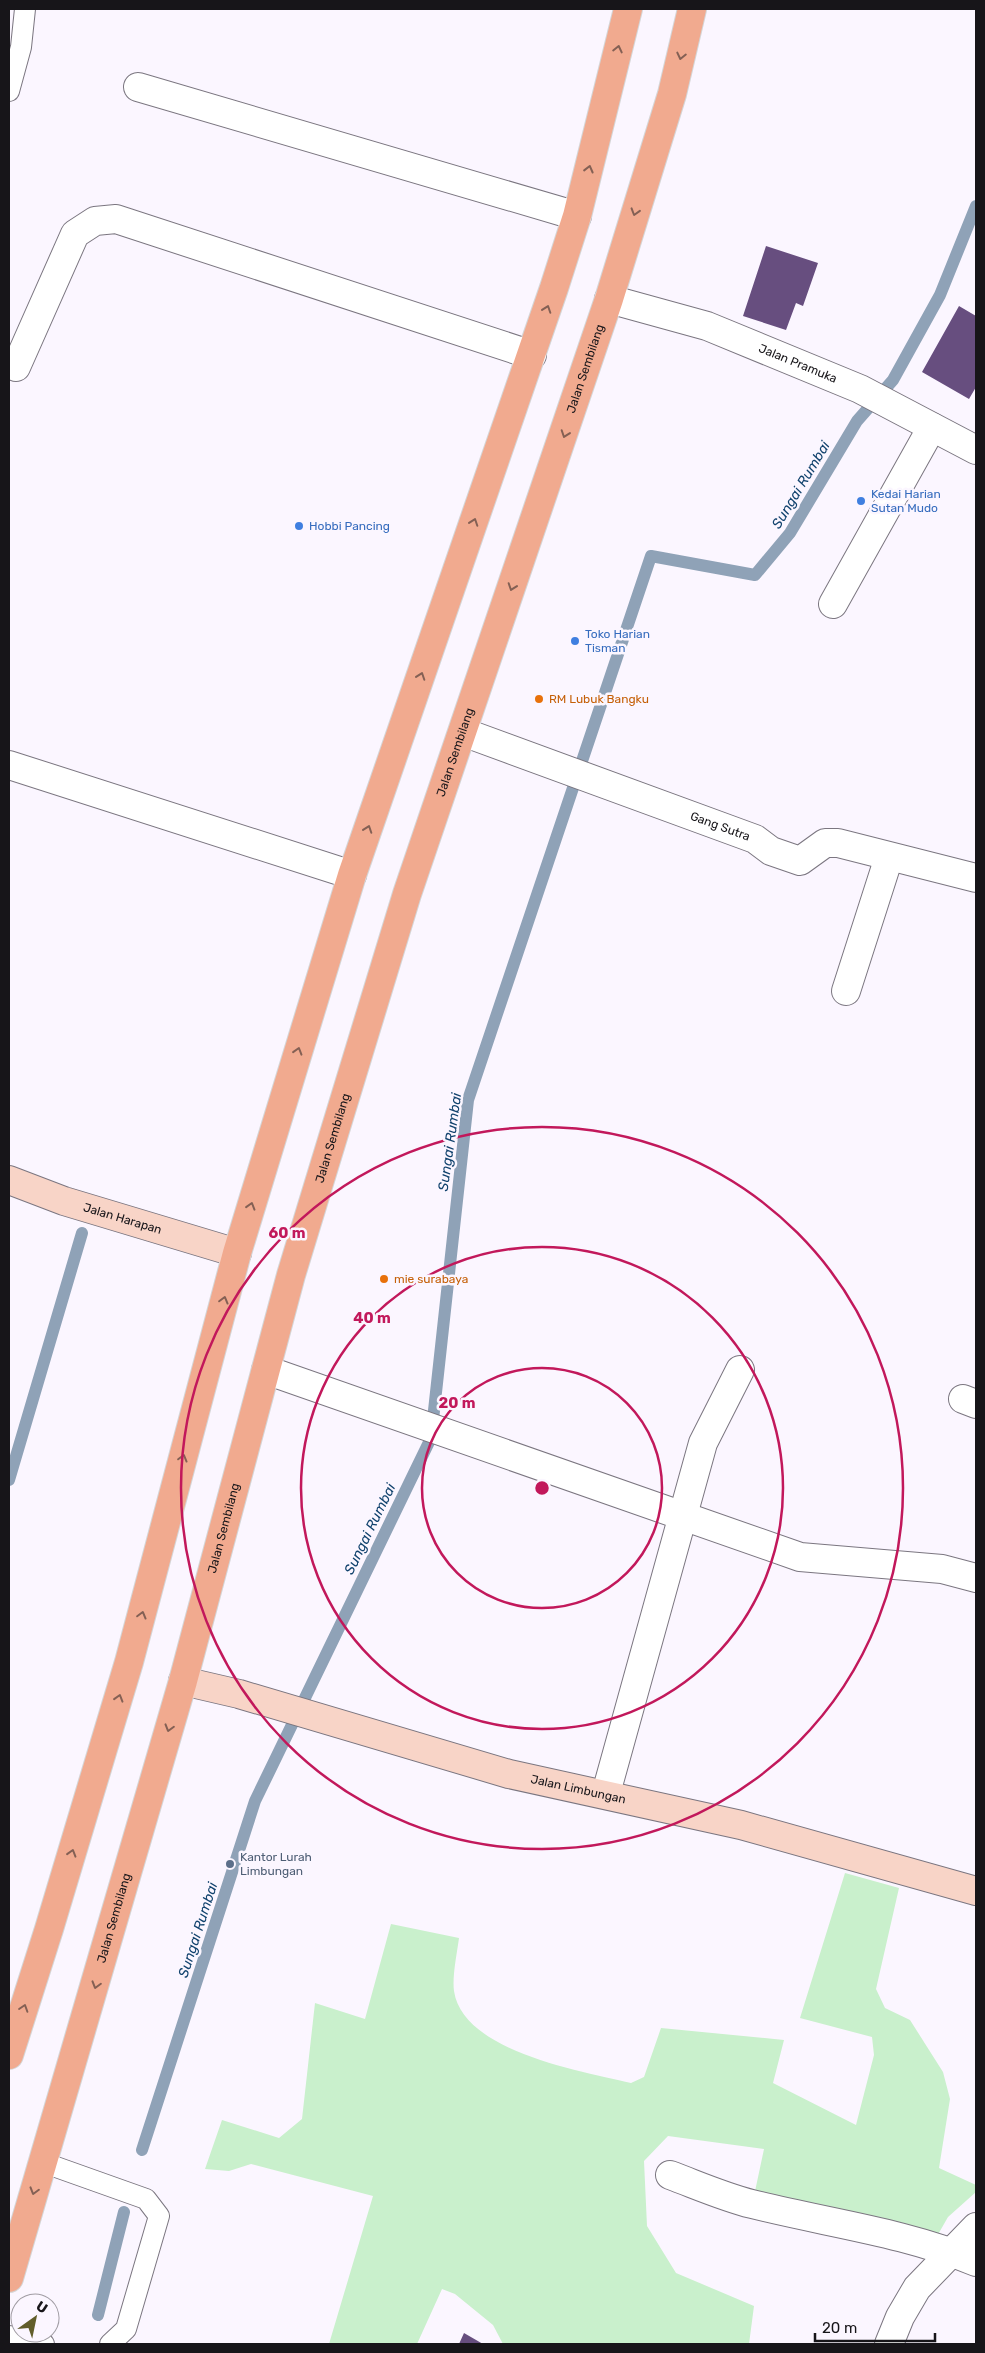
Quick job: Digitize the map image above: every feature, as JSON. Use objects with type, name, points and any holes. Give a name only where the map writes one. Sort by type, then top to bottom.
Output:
[{"type":"main road","points":[[9,2055],[129,1662],[237,1253],[352,875],[532,355],[576,216],[628,9]]},
{"type":"main road","name":"Jalan Sembilang","points":[[9,2278],[182,1681],[291,1275],[407,894],[610,300],[672,94],[692,9]]},
{"type":"street","points":[[138,87],[576,216]]},
{"type":"street","points":[[16,367],[75,234],[95,221],[116,220],[532,355]]},
{"type":"street","name":"Jalan Pramuka","points":[[610,300],[707,326],[860,389],[976,450]]},
{"type":"street","points":[[833,604],[932,427]]},
{"type":"street","name":"Gang Sutra","points":[[463,732],[754,839],[771,851],[800,861],[825,843],[838,843],[976,878]]},
{"type":"street","points":[[9,765],[352,875]]},
{"type":"street","points":[[846,991],[889,857]]},
{"type":"street","name":"Jalan Harapan","points":[[9,1180],[64,1201],[237,1253]]},
{"type":"street","points":[[266,1370],[800,1557],[942,1569],[976,1578]]},
{"type":"street","points":[[606,1794],[702,1443],[740,1370]]},
{"type":"street","name":"Jalan Limbungan","points":[[182,1681],[318,1716],[509,1774],[741,1825],[976,1890]]},
{"type":"street","points":[[670,2175],[751,2204],[843,2222],[964,2257]]},
{"type":"street","points":[[889,2344],[900,2317],[917,2288],[964,2257],[976,2227]]},
{"type":"lane","points":[[9,91],[21,47],[25,9]]},
{"type":"lane","points":[[42,2162],[146,2200],[159,2216],[126,2329],[110,2344]]},
{"type":"lane","points":[[9,2336],[44,2344]]},
{"type":"green space","points":[[845,1873],[899,1888],[876,1989],[885,2008],[910,2020],[943,2072],[950,2099],[939,2168],[976,2185],[976,2192],[948,2217],[936,2238],[875,2224],[826,2206],[754,2196],[764,2149],[668,2136],[644,2161],[647,2226],[676,2273],[754,2306],[749,2344],[503,2344],[493,2325],[455,2294],[442,2289],[417,2344],[329,2344],[373,2196],[251,2164],[229,2171],[205,2169],[222,2120],[279,2138],[302,2119],[315,2003],[365,2019],[391,1924],[459,1938],[454,1972],[454,1991],[462,2012],[479,2029],[501,2044],[556,2065],[631,2083],[644,2077],[661,2028],[784,2040],[773,2083],[856,2125],[874,2055],[872,2037],[800,2018]]},
{"type":"building","points":[[766,246],[818,263],[803,306],[796,303],[786,330],[743,316]]},
{"type":"building","points":[[959,306],[976,316],[976,387],[969,399],[922,372]]},
{"type":"building","points":[[464,2333],[483,2344],[459,2344]]},
{"type":"waterway","name":"Sungai Rumbai","points":[[142,2150],[255,1801],[431,1438],[468,1100],[651,556],[755,575],[790,533],[857,421],[893,380],[940,295],[976,206]]},
{"type":"waterway","points":[[9,1480],[82,1233]]},
{"type":"waterway","name":"Sungai Rumbai","points":[[98,2315],[124,2212]]},
{"type":"place","name":"Kedai Harian Sutan Mudo","points":[[861,501]]},
{"type":"place","name":"Hobbi Pancing","points":[[299,526]]},
{"type":"place","name":"Toko Harian Tisman","points":[[575,641]]},
{"type":"place","name":"RM Lubuk Bangku","points":[[539,699]]},
{"type":"place","name":"mie surabaya","points":[[384,1279]]},
{"type":"place","name":"Kantor Lurah Limbungan","points":[[230,1864]]}]
